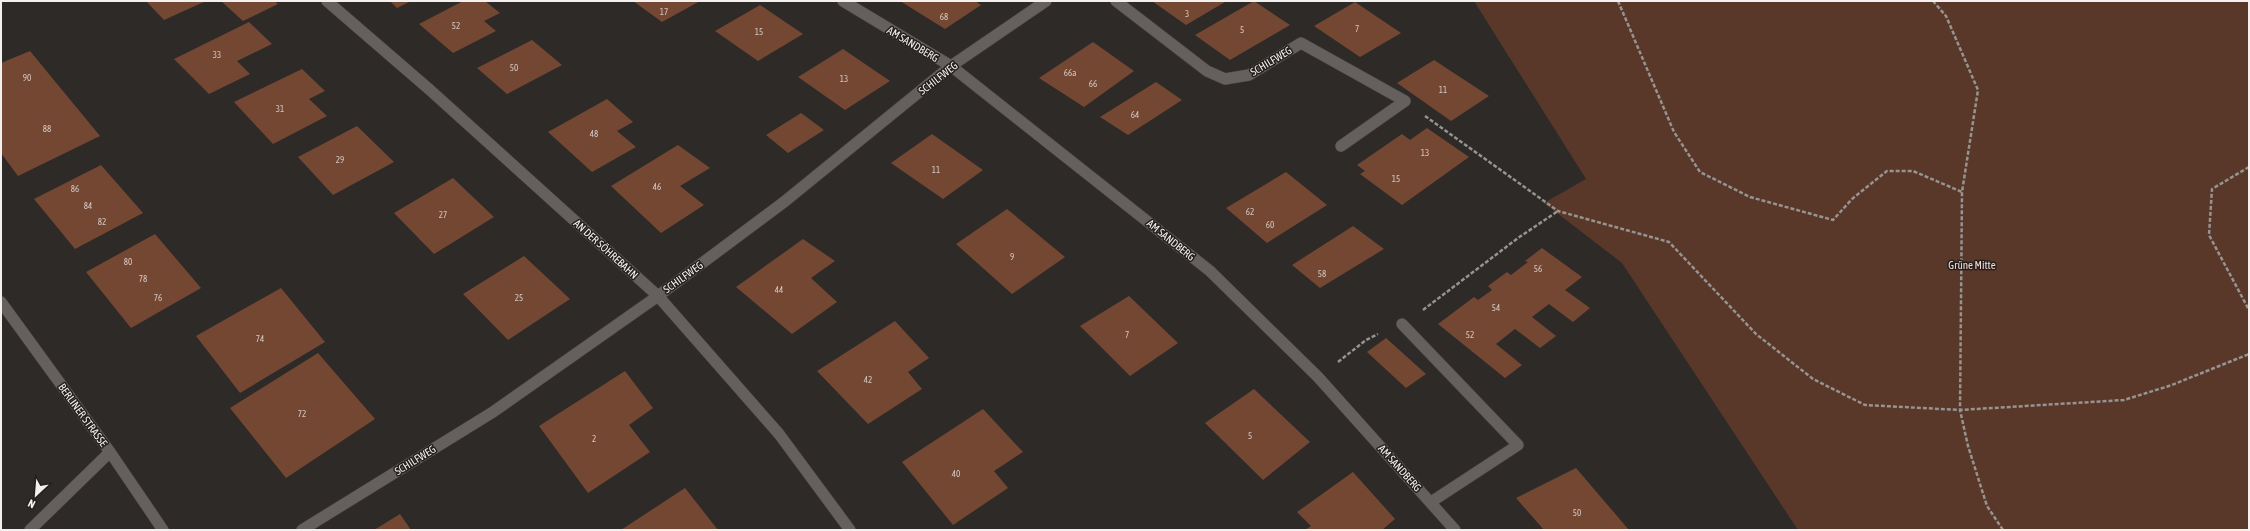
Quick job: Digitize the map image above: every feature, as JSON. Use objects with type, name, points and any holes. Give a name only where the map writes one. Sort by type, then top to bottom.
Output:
[{"type":"street","name":"AN DER SÖHREBAHN","points":[[327,1],[430,90],[658,296],[780,434],[850,530]]},
{"type":"street","name":"AM SANDBERG","points":[[843,1],[951,66],[1210,271],[1318,377],[1455,530]]},
{"type":"street","name":"SCHILFWEG","points":[[302,530],[493,412],[658,296],[784,202],[951,66],[1046,1]]},
{"type":"street","name":"SCHILFWEG","points":[[1116,1],[1207,71],[1225,79],[1249,75],[1301,43],[1404,101]]},
{"type":"street","points":[[1341,146],[1404,101]]},
{"type":"street","name":"BERLINER STRASSE","points":[[1,302],[110,452],[163,530]]},
{"type":"street","points":[[1402,324],[1518,445],[1431,502]]},
{"type":"street","points":[[30,530],[110,452]]},
{"type":"path","points":[[1618,1],[1674,132],[1700,172],[1750,197],[1833,220],[1852,199],[1886,171],[1913,171],[1962,192]]},
{"type":"path","points":[[1933,1],[1946,16],[1978,90],[1962,192],[1960,410],[1968,446],[1987,506],[2003,530]]},
{"type":"path","points":[[1404,101],[1558,211],[1669,242],[1706,283],[1756,334],[1813,379],[1865,405],[1960,410],[2124,400],[2172,385],[2249,354]]},
{"type":"path","points":[[2249,167],[2212,189],[2209,235],[2249,310]]},
{"type":"path","points":[[1318,377],[1366,340],[1402,324],[1518,238],[1558,211]]},
{"type":"green space","name":"Grüne Mitte","points":[[1474,1],[2249,1],[2249,530],[1798,530],[1622,263],[1544,203],[1586,179]]},
{"type":"building","points":[[146,1],[206,1],[164,20]]},
{"type":"building","points":[[221,1],[274,1],[278,4],[243,21]]},
{"type":"building","points":[[390,1],[411,1],[397,8]]},
{"type":"building","points":[[463,1],[485,1],[500,13],[484,21],[496,31],[453,53],[419,24]]},
{"type":"building","points":[[633,1],[700,1],[662,22]]},
{"type":"building","points":[[900,1],[975,1],[981,5],[945,29]]},
{"type":"building","points":[[1152,1],[1223,1],[1225,2],[1186,25]]},
{"type":"building","points":[[1254,1],[1290,25],[1230,60],[1195,35]]},
{"type":"building","points":[[1355,2],[1401,33],[1360,57],[1314,26]]},
{"type":"building","points":[[760,5],[803,34],[758,61],[715,31]]},
{"type":"building","points":[[249,22],[272,44],[237,61],[250,74],[209,94],[174,59]]},
{"type":"building","points":[[532,40],[562,65],[507,94],[477,68]]},
{"type":"building","points":[[1093,42],[1134,71],[1084,107],[1039,78]]},
{"type":"building","points":[[843,49],[890,81],[845,110],[798,77]]},
{"type":"building","points":[[30,51],[100,136],[18,176],[1,153],[1,63]]},
{"type":"building","points":[[1434,60],[1489,96],[1451,121],[1397,83]]},
{"type":"building","points":[[302,69],[325,91],[309,99],[327,116],[273,144],[234,102]]},
{"type":"building","points":[[1156,82],[1182,100],[1128,135],[1100,117]]},
{"type":"building","points":[[607,99],[633,122],[617,131],[636,147],[592,172],[548,132]]},
{"type":"building","points":[[801,113],[824,130],[788,153],[766,135]]},
{"type":"building","points":[[357,126],[394,162],[333,195],[298,157]]},
{"type":"building","points":[[1427,128],[1469,157],[1402,205],[1360,174],[1365,171],[1357,165],[1402,134],[1410,140]]},
{"type":"building","points":[[932,134],[983,170],[943,199],[891,163]]},
{"type":"building","points":[[678,145],[710,168],[680,186],[704,205],[661,233],[611,186]]},
{"type":"building","points":[[101,165],[143,213],[75,249],[34,199]]},
{"type":"building","points":[[1286,172],[1327,205],[1267,243],[1226,208]]},
{"type":"building","points":[[453,178],[494,217],[434,254],[394,213]]},
{"type":"building","points":[[1007,209],[1065,257],[1012,294],[956,244]]},
{"type":"building","points":[[1353,226],[1384,249],[1320,288],[1292,265]]},
{"type":"building","points":[[155,234],[201,288],[131,328],[86,272]]},
{"type":"building","points":[[803,239],[835,261],[811,278],[837,302],[792,334],[736,287]]},
{"type":"building","points":[[1542,248],[1582,277],[1565,290],[1590,308],[1573,322],[1549,304],[1532,317],[1556,336],[1540,348],[1515,329],[1496,344],[1522,365],[1505,378],[1438,324],[1474,297],[1478,300],[1492,290],[1488,286],[1507,272],[1511,275],[1528,262],[1525,261]]},
{"type":"building","points":[[524,256],[570,299],[508,340],[463,294]]},
{"type":"building","points":[[281,288],[325,342],[240,393],[196,336]]},
{"type":"building","points":[[1129,296],[1178,343],[1130,376],[1080,326]]},
{"type":"building","points":[[895,321],[929,358],[908,372],[922,389],[868,424],[817,371]]},
{"type":"building","points":[[1386,338],[1426,374],[1406,388],[1367,352]]},
{"type":"building","points":[[318,353],[375,419],[286,478],[230,408]]},
{"type":"building","points":[[625,371],[653,408],[629,425],[650,452],[588,493],[539,426]]},
{"type":"building","points":[[1254,389],[1310,442],[1263,480],[1205,423]]},
{"type":"building","points":[[983,409],[1023,452],[994,471],[1008,488],[953,525],[902,462]]},
{"type":"building","points":[[1576,468],[1629,530],[1544,530],[1516,498]]},
{"type":"building","points":[[1353,472],[1395,519],[1382,530],[1305,530],[1311,526],[1297,512]]},
{"type":"building","points":[[685,488],[718,530],[621,530]]},
{"type":"building","points":[[400,514],[411,530],[374,530]]}]
